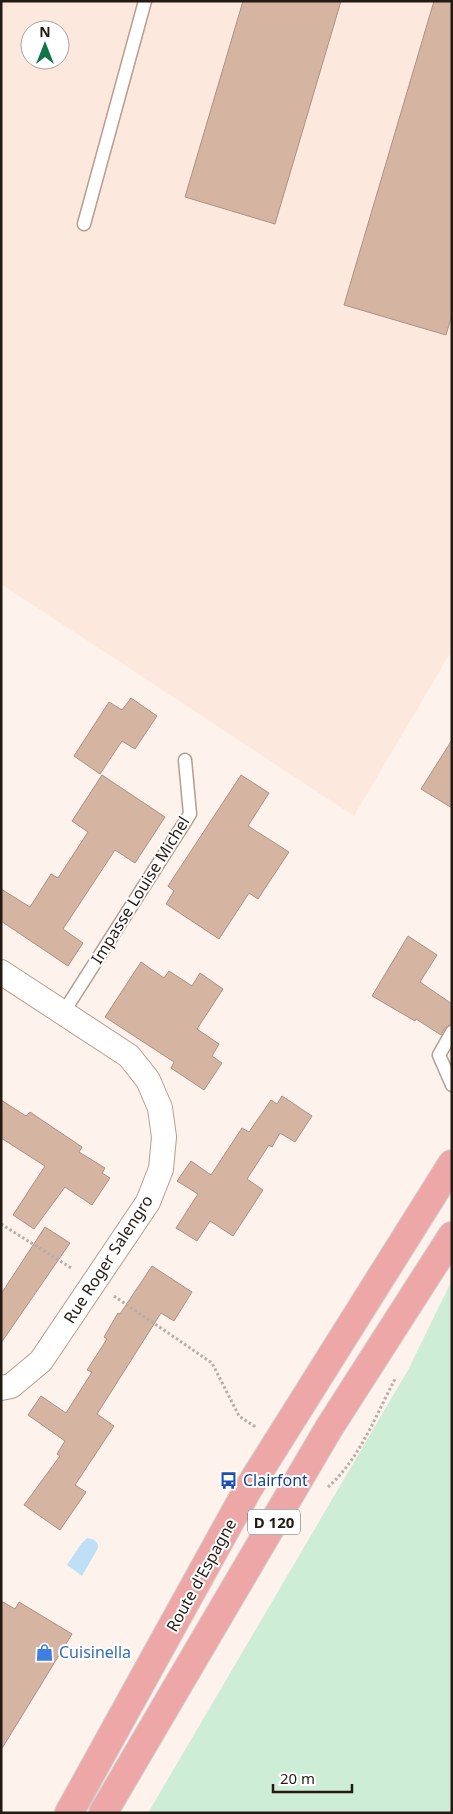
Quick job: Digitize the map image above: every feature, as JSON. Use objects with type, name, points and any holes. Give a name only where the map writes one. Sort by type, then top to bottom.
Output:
[{"type":"main road","name":"Route d'Espagne","points":[[69,1812],[248,1489],[452,1164]]},
{"type":"main road","name":"D 120","points":[[104,1813],[325,1434],[452,1236]]},
{"type":"street","name":"Rue Roger Salengro","points":[[1,972],[128,1056],[148,1080],[160,1108],[164,1137],[162,1169],[148,1202],[40,1361],[11,1386],[1,1388]]},
{"type":"lane","points":[[84,224],[145,1]]},
{"type":"lane","name":"Impasse Louise Michel","points":[[63,1013],[190,814],[185,760]]},
{"type":"lane","points":[[452,1032],[439,1055],[452,1085]]},
{"type":"path","points":[[1,1224],[94,1283],[212,1363],[239,1416],[254,1426],[259,1418]]},
{"type":"shaded area","points":[[1,1],[452,1],[452,650],[354,816],[1,584]]},
{"type":"green space","points":[[452,1280],[452,1813],[148,1813],[408,1370]]},
{"type":"water","points":[[87,1538],[95,1541],[98,1548],[82,1576],[67,1565]]},
{"type":"building","points":[[243,1],[341,1],[275,224],[185,197]]},
{"type":"building","points":[[434,1],[452,1],[452,315],[446,335],[344,305]]},
{"type":"building","points":[[131,698],[157,716],[135,749],[122,741],[100,774],[74,756],[109,702],[122,710]]},
{"type":"building","points":[[452,740],[452,808],[421,789]]},
{"type":"building","points":[[102,775],[165,817],[135,863],[115,850],[63,929],[83,943],[68,966],[1,921],[1,889],[30,907],[51,874],[58,878],[88,832],[72,821]]},
{"type":"building","points":[[241,775],[269,793],[248,826],[289,852],[258,899],[249,893],[219,939],[166,904],[174,891],[168,886]]},
{"type":"building","points":[[408,936],[437,955],[420,982],[452,1004],[452,1024],[445,1028],[441,1035],[416,1019],[415,1021],[372,996]]},
{"type":"building","points":[[141,962],[164,978],[169,971],[192,986],[200,973],[223,989],[197,1029],[219,1044],[212,1056],[222,1063],[204,1090],[171,1068],[174,1062],[105,1017]]},
{"type":"building","points":[[282,1096],[312,1116],[295,1142],[280,1133],[272,1147],[269,1145],[247,1179],[263,1190],[233,1236],[210,1221],[197,1241],[176,1228],[198,1194],[177,1181],[191,1161],[211,1175],[242,1128],[249,1132],[271,1100],[277,1104]]},
{"type":"building","points":[[1,1100],[26,1116],[30,1112],[82,1147],[79,1152],[105,1168],[102,1173],[110,1178],[92,1205],[65,1187],[34,1229],[13,1215],[45,1166],[1,1138]]},
{"type":"building","points":[[45,1227],[70,1243],[1,1343],[1,1294]]},
{"type":"building","points":[[152,1266],[192,1292],[174,1321],[161,1313],[97,1414],[114,1426],[75,1485],[86,1492],[60,1530],[24,1505],[60,1456],[57,1454],[65,1441],[28,1415],[41,1396],[66,1413],[92,1372],[87,1370],[107,1339],[104,1337],[118,1313],[120,1314]]},
{"type":"building","points":[[1,1601],[15,1609],[19,1602],[72,1634],[1,1750]]},
{"type":"place","name":"Clairfont","points":[[229,1480]]},
{"type":"place","name":"Cuisinella","points":[[45,1652]]}]
